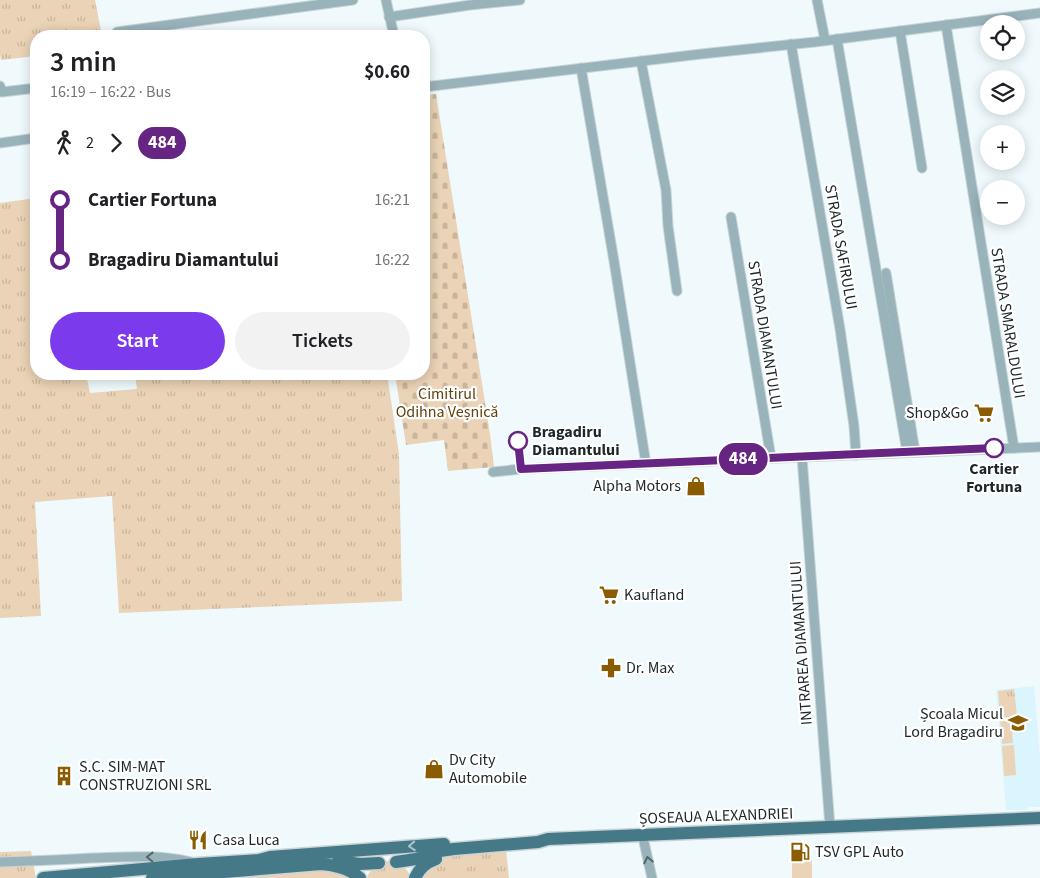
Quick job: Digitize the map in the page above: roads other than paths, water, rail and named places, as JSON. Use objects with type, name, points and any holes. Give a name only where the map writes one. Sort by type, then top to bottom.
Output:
[{"type":"main road","name":"ȘOSEAUA ALEXANDRIEI","points":[[379,863],[416,859],[440,851],[454,849],[538,842],[548,839],[1040,818]]},
{"type":"main road","name":"ȘOSEAUA ALEXANDRIEI","points":[[415,878],[419,870],[430,861],[452,856],[548,846],[1040,826]]},
{"type":"main road","points":[[43,878],[258,860],[279,856],[537,838],[548,839]]},
{"type":"main road","points":[[258,860],[270,862],[327,859],[360,864],[379,863]]},
{"type":"main road","points":[[396,862],[407,870],[411,878]]},
{"type":"main road","points":[[366,878],[368,872],[379,863]]},
{"type":"main road","points":[[152,878],[244,873],[311,864],[328,864],[343,868],[360,878]]},
{"type":"street","points":[[132,30],[353,0]]},
{"type":"street","points":[[386,0],[392,30]]},
{"type":"street","points":[[389,17],[520,0]]},
{"type":"street","points":[[817,0],[825,40]]},
{"type":"street","points":[[430,86],[837,39],[1040,13]]},
{"type":"street","name":"STRADA SMARALDULUI","points":[[946,25],[1014,448]]},
{"type":"street","points":[[900,31],[922,168]]},
{"type":"street","points":[[837,39],[911,452]]},
{"type":"street","name":"STRADA SAFIRULUI","points":[[791,44],[840,329],[854,426],[856,455]]},
{"type":"street","points":[[641,61],[666,190],[668,226],[677,291]]},
{"type":"street","points":[[581,68],[646,464]]},
{"type":"street","points":[[0,86],[2,92],[30,89]]},
{"type":"street","points":[[0,143],[30,139]]},
{"type":"street","name":"STRADA DIAMANTULUI","points":[[731,217],[771,458]]},
{"type":"street","points":[[886,272],[911,452]]},
{"type":"street","points":[[493,472],[521,469],[1040,447]]},
{"type":"street","name":"INTRAREA DIAMANTULUI","points":[[802,457],[830,827]]},
{"type":"street","points":[[644,842],[652,878]]},
{"type":"street","points":[[0,862],[129,857],[171,858],[198,864]]},
{"type":"street","points":[[214,878],[244,873]]},
{"type":"place","name":"Shop&Go","points":[[984,413]]},
{"type":"place","name":"Bragadiru Diamantului","points":[[518,441]]},
{"type":"place","name":"Cartier Fortuna","points":[[994,448]]},
{"type":"place","name":"Alpha Motors","points":[[696,486]]},
{"type":"place","name":"Kaufland","points":[[609,595]]},
{"type":"place","name":"Dr. Max","points":[[611,668]]},
{"type":"place","name":"Școala Micul Lord Bragadiru","points":[[1018,723]]},
{"type":"place","name":"Dv City Automobile","points":[[434,769]]},
{"type":"place","name":"S.C. SIM-MAT CONSTRUZIONI SRL","points":[[64,776]]},
{"type":"place","name":"Casa Luca","points":[[198,840]]},
{"type":"place","name":"TSV GPL Auto","points":[[800,852]]},
{"type":"park label","name":"Cimitirul Odihna Veșnică","points":[[447,403]]}]
